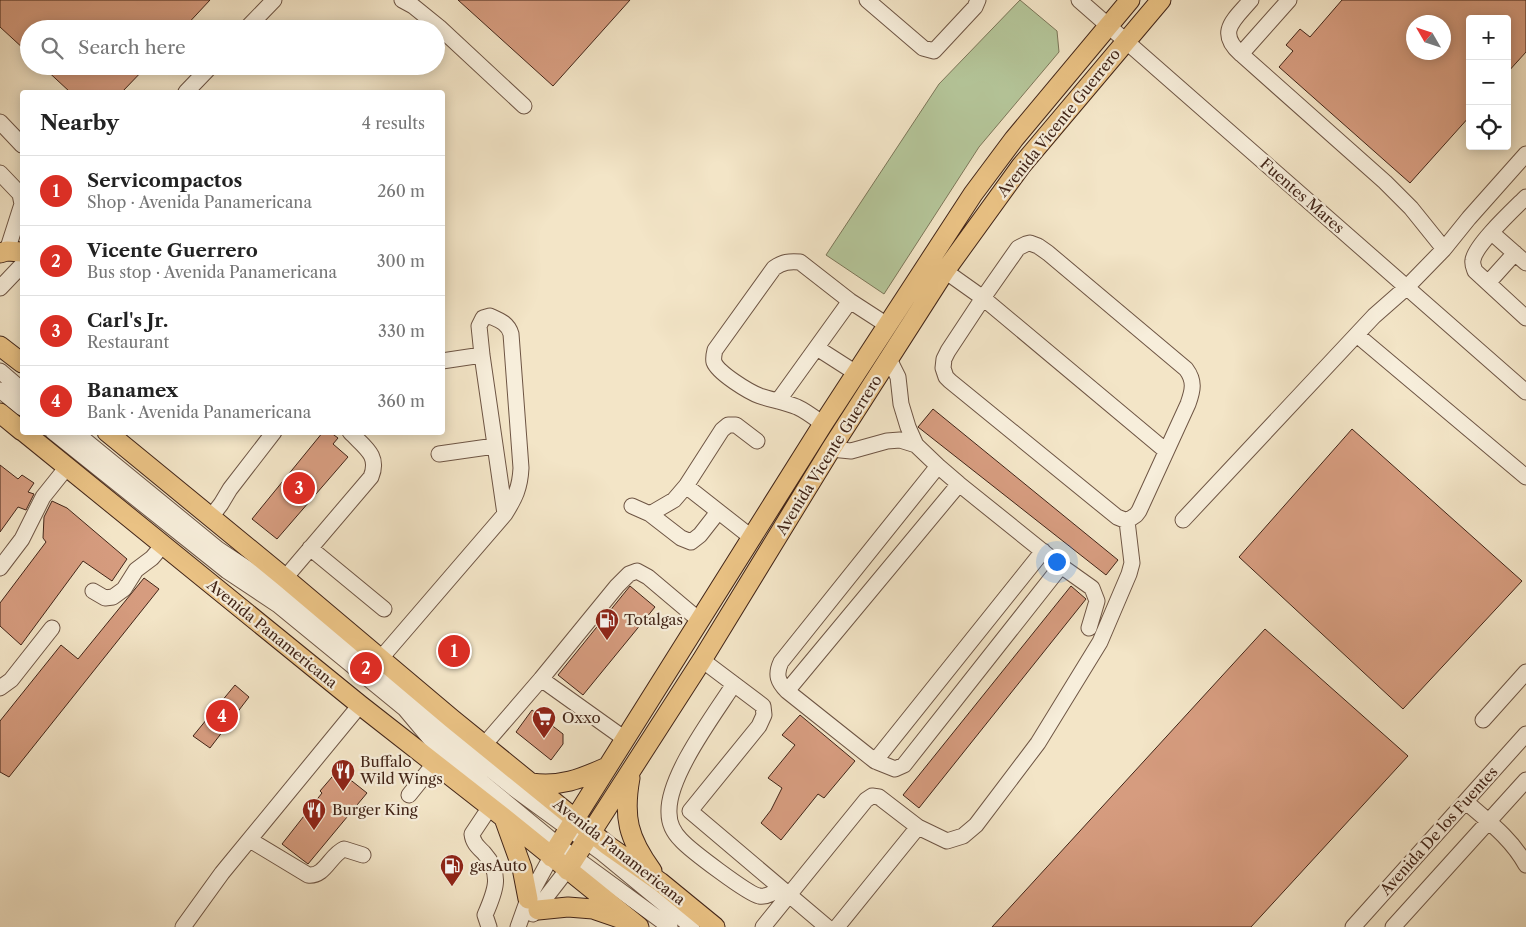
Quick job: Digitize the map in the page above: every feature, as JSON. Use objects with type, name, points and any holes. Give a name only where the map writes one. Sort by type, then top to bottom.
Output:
[{"type":"main road","name":"Avenida Vicente Guerrero","points":[[563,837],[823,424],[973,194],[993,166],[1130,0]]},
{"type":"main road","name":"Avenida Vicente Guerrero","points":[[571,863],[702,660],[832,449],[946,271],[1021,166],[1162,0]]},
{"type":"main road","points":[[0,346],[20,362]]},
{"type":"main road","points":[[0,365],[20,362]]},
{"type":"main road","name":"Avenida Panamericana","points":[[0,413],[20,430]]},
{"type":"main road","name":"Avenida Panamericana","points":[[27,435],[360,706],[497,812],[563,837],[588,836],[613,850],[660,882],[715,927]]},
{"type":"main road","name":"Avenida Panamericana","points":[[111,435],[531,783],[563,837],[571,863],[636,925]]},
{"type":"main road","points":[[531,783],[558,785],[578,780],[607,767]]},
{"type":"main road","points":[[631,771],[626,799],[626,814],[630,832],[638,852],[660,882]]},
{"type":"main road","points":[[497,812],[522,868],[533,905],[593,909],[636,925]]},
{"type":"street","points":[[255,20],[274,0]]},
{"type":"street","points":[[402,0],[430,20]]},
{"type":"street","points":[[867,0],[928,51],[934,51],[938,47],[974,8],[978,0]]},
{"type":"street","name":"Fuentes Mares","points":[[1079,0],[1526,392]]},
{"type":"street","points":[[1251,0],[1235,18],[1228,31],[1229,42],[1385,182],[1411,208],[1444,249]]},
{"type":"street","points":[[1241,54],[1289,0]]},
{"type":"street","points":[[445,33],[524,106]]},
{"type":"street","points":[[188,90],[202,75]]},
{"type":"street","points":[[0,122],[20,143]]},
{"type":"street","points":[[1183,520],[1374,316],[1407,287],[1444,249],[1526,154]]},
{"type":"street","points":[[0,173],[12,186]]},
{"type":"street","points":[[1526,197],[1492,233],[1476,252],[1473,259],[1475,271],[1526,318]]},
{"type":"street","points":[[10,252],[20,212]]},
{"type":"street","points":[[1488,283],[1521,258],[1492,233]]},
{"type":"street","points":[[1034,244],[1048,253],[1186,369],[1191,376],[1192,393],[1136,515],[1127,521],[1116,517],[946,376],[943,368],[944,359],[983,298],[1022,245],[1034,244]]},
{"type":"street","points":[[823,424],[797,407],[758,395],[719,369],[714,363],[713,356],[715,350],[774,268],[790,261],[800,262],[850,301],[887,325]]},
{"type":"street","points":[[0,288],[20,267]]},
{"type":"street","points":[[946,271],[983,298],[1166,451]]},
{"type":"street","points":[[778,401],[850,301]]},
{"type":"street","points":[[381,658],[504,514],[516,497],[521,468],[511,334],[504,322],[490,316],[483,318],[479,326],[504,514]]},
{"type":"street","points":[[1357,335],[1526,476]]},
{"type":"street","points":[[817,348],[856,373]]},
{"type":"street","points":[[445,361],[482,355]]},
{"type":"street","points":[[889,359],[898,377],[901,404],[908,427],[916,444],[959,484],[1061,566],[1092,588],[1096,601],[1088,628]]},
{"type":"street","points":[[0,371],[20,388]]},
{"type":"street","points":[[0,390],[20,406]]},
{"type":"street","points":[[650,514],[674,500],[686,486],[725,427],[732,424],[736,425],[757,440]]},
{"type":"street","points":[[57,435],[227,571],[278,605],[405,709],[431,740],[563,837]]},
{"type":"street","points":[[79,435],[218,549],[289,596],[416,700],[440,729],[517,791],[563,837]]},
{"type":"street","points":[[210,517],[272,435]]},
{"type":"street","points":[[285,578],[370,477],[374,469],[372,456],[353,435]]},
{"type":"street","points":[[832,449],[851,451],[887,441],[900,440],[916,444]]},
{"type":"street","points":[[439,454],[495,446]]},
{"type":"street","points":[[938,466],[781,662],[777,677],[787,692],[876,761],[895,769],[904,765],[1061,566]]},
{"type":"street","points":[[0,568],[22,539],[44,497],[67,467]]},
{"type":"street","points":[[787,692],[959,484]]},
{"type":"street","points":[[686,486],[751,537]]},
{"type":"street","points":[[632,506],[650,514],[681,538],[691,542],[700,535],[718,512]]},
{"type":"street","points":[[763,927],[784,891],[866,800],[872,796],[879,797],[918,828],[947,841],[964,836],[976,825],[1038,743],[1100,642],[1129,574],[1132,553],[1127,521]]},
{"type":"street","points":[[93,591],[106,598],[113,597],[124,589],[136,570],[152,558],[163,545]]},
{"type":"street","points":[[310,548],[384,609]]},
{"type":"street","points":[[876,761],[1043,551]]},
{"type":"street","points":[[484,745],[541,679],[616,586],[629,574],[637,571],[648,577],[699,620]]},
{"type":"street","points":[[0,688],[11,680],[52,628]]},
{"type":"street","points":[[690,811],[759,726],[764,715],[763,706],[702,660]]},
{"type":"street","points":[[1483,720],[1526,672]]},
{"type":"street","points":[[541,679],[625,739]]},
{"type":"street","points":[[734,684],[681,767],[672,790],[669,812],[672,828],[682,841],[745,890],[758,896],[769,896],[784,891]]},
{"type":"street","points":[[183,927],[222,873],[360,706]]},
{"type":"street","name":"Avenida De los Fuentes","points":[[1353,927],[1526,734]]},
{"type":"street","points":[[409,795],[434,764]]},
{"type":"street","name":"Avenida De los Fuentes","points":[[1393,927],[1526,780]]},
{"type":"street","points":[[1466,802],[1507,839],[1526,865]]},
{"type":"street","points":[[669,812],[690,811],[827,927]]},
{"type":"street","points":[[489,927],[485,915],[495,890],[496,878],[488,858],[472,841],[472,834],[497,812]]},
{"type":"street","points":[[838,927],[918,828]]},
{"type":"street","points":[[588,836],[692,927]]},
{"type":"street","name":"Avenida Vicente Guerrero","points":[[519,927],[533,905],[563,837]]},
{"type":"street","points":[[250,840],[308,875],[315,876],[338,852],[344,849],[363,855]]},
{"type":"street","points":[[571,863],[670,927]]},
{"type":"street","name":"Avenida Vicente Guerrero","points":[[533,905],[571,863]]},
{"type":"green space","points":[[1020,0],[1057,31],[1059,52],[979,147],[884,294],[826,255],[939,84]]},
{"type":"building","points":[[0,0],[210,0],[191,20],[20,20],[20,45],[0,27]]},
{"type":"building","points":[[458,0],[630,0],[553,86]]},
{"type":"building","points":[[1342,0],[1526,0],[1526,52],[1511,69],[1511,15],[1466,15],[1466,120],[1410,183],[1279,67],[1293,51],[1286,45],[1300,29],[1310,37]]},
{"type":"building","points":[[52,75],[138,75],[124,90],[68,90]]},
{"type":"building","points":[[933,409],[1118,560],[1106,575],[918,427]]},
{"type":"building","points":[[1352,429],[1522,581],[1403,709],[1239,557]]},
{"type":"building","points":[[321,435],[334,435],[338,438],[333,444],[348,457],[277,539],[252,519]]},
{"type":"building","points":[[0,465],[18,479],[22,475],[34,483],[28,492],[34,494],[26,510],[18,507],[0,532]]},
{"type":"building","points":[[52,501],[67,508],[127,559],[112,581],[83,561],[21,645],[0,626],[0,603],[46,542],[43,538],[44,517]]},
{"type":"building","points":[[144,578],[159,589],[9,777],[0,772],[0,721],[61,645],[78,659]]},
{"type":"building","name":"Totalgas","points":[[630,586],[655,607],[583,695],[558,675]]},
{"type":"building","points":[[1071,586],[1086,599],[919,808],[903,795]]},
{"type":"building","points":[[1265,629],[1408,756],[1251,927],[992,927]]},
{"type":"building","points":[[235,685],[249,697],[210,748],[193,736]]},
{"type":"building","name":"Oxxo","points":[[532,710],[563,734],[563,744],[551,760],[516,732]]},
{"type":"building","points":[[800,715],[855,761],[824,798],[818,794],[781,840],[761,823],[771,810],[782,788],[768,778],[795,745],[782,735]]},
{"type":"building","name":"Burger King","points":[[338,770],[367,793],[308,864],[282,844],[322,793],[320,791]]},
{"type":"place","name":"Carl's Jr.","points":[[299,488]]},
{"type":"place","name":"Totalgas","points":[[607,641]]},
{"type":"place","name":"Servicompactos","points":[[454,651]]},
{"type":"place","name":"Vicente Guerrero","points":[[366,668]]},
{"type":"place","name":"Banamex","points":[[222,716]]},
{"type":"place","name":"Oxxo","points":[[544,739]]},
{"type":"place","name":"Buffalo Wild Wings","points":[[343,792]]},
{"type":"place","name":"Burger King","points":[[314,831]]},
{"type":"place","name":"gasAuto","points":[[452,887]]}]
